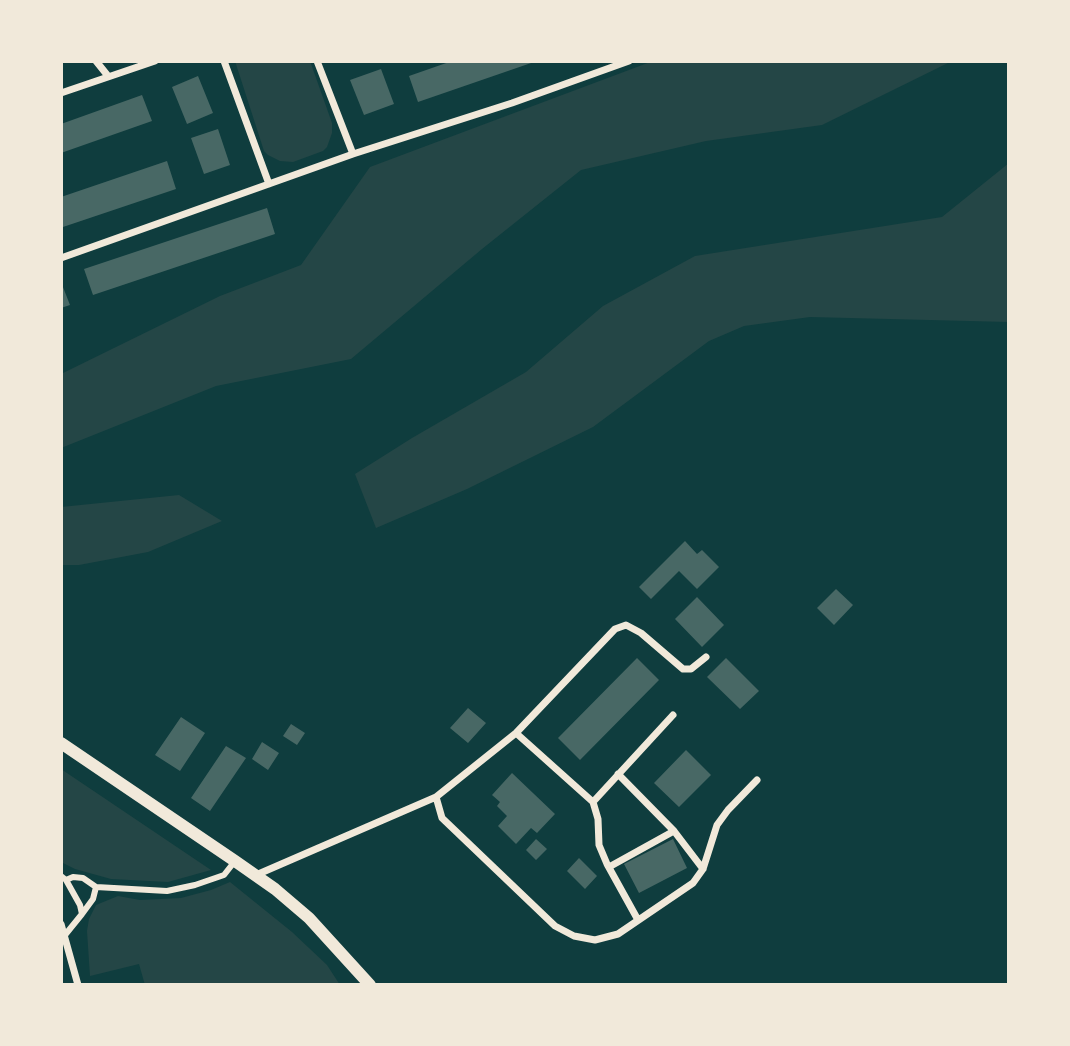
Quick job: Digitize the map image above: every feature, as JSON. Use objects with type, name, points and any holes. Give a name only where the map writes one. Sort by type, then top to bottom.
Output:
[{"type":"street","points":[[96,61],[108,76]]},
{"type":"street","points":[[61,93],[155,61]]},
{"type":"street","points":[[224,61],[269,184]]},
{"type":"street","points":[[317,61],[353,154]]},
{"type":"street","points":[[61,258],[353,154],[512,103],[629,61]]},
{"type":"street","points":[[256,875],[436,797],[516,733],[615,629],[626,625],[641,633],[683,669],[691,669],[706,657]]},
{"type":"street","points":[[593,802],[673,715]]},
{"type":"street","points":[[516,733],[593,802],[598,819],[599,845],[638,920]]},
{"type":"street","points":[[61,743],[256,875],[309,918],[370,985]]},
{"type":"street","points":[[618,775],[674,831],[703,869]]},
{"type":"street","points":[[436,797],[442,818],[555,926],[574,936],[595,940],[618,934],[693,883],[703,869],[717,825],[757,780]]},
{"type":"street","points":[[609,867],[674,831]]},
{"type":"street","points":[[82,914],[80,905],[64,878],[83,878],[96,887],[167,891],[195,886],[224,876],[235,860]]},
{"type":"street","points":[[65,935],[93,899],[96,887]]},
{"type":"street","points":[[61,924],[78,985]]},
{"type":"street","points":[[351,965],[362,985]]},
{"type":"shaded area","points":[[235,61],[310,61],[332,123],[327,147],[293,162],[280,161],[268,155],[264,151]]},
{"type":"shaded area","points":[[653,61],[952,61],[822,125],[706,141],[581,170],[351,359],[216,386],[61,448],[61,374],[220,296],[301,265],[370,167]]},
{"type":"shaded area","points":[[1009,163],[1009,322],[810,317],[744,326],[709,341],[593,427],[467,489],[376,528],[355,474],[526,372],[603,306],[695,256],[942,217]]},
{"type":"shaded area","points":[[179,495],[222,521],[148,552],[79,565],[61,565],[61,507]]},
{"type":"shaded area","points":[[61,769],[211,870],[168,882],[111,879],[75,869],[61,862]]},
{"type":"shaded area","points":[[230,882],[292,932],[327,965],[340,985],[145,985],[139,964],[90,976],[87,931],[96,905],[118,896],[140,900],[181,898]]},
{"type":"building","points":[[452,61],[534,62],[418,102],[409,76]]},
{"type":"building","points":[[381,69],[394,104],[364,115],[350,80]]},
{"type":"building","points":[[198,76],[213,113],[187,124],[172,87]]},
{"type":"building","points":[[142,95],[152,121],[61,153],[61,124]]},
{"type":"building","points":[[218,129],[230,165],[204,174],[191,138]]},
{"type":"building","points":[[167,161],[176,189],[63,227],[61,197]]},
{"type":"building","points":[[267,208],[275,234],[93,295],[84,269]]},
{"type":"building","points":[[61,282],[70,305],[61,308]]},
{"type":"building","points":[[685,541],[697,554],[702,550],[719,567],[697,589],[679,571],[651,599],[639,587]]},
{"type":"building","points":[[836,589],[853,605],[834,625],[817,608]]},
{"type":"building","points":[[697,597],[724,625],[702,647],[675,619]]},
{"type":"building","points":[[637,658],[659,680],[580,760],[558,738]]},
{"type":"building","points":[[726,658],[759,691],[740,709],[707,677]]},
{"type":"building","points":[[468,708],[486,723],[468,743],[450,728]]},
{"type":"building","points":[[181,717],[205,733],[180,771],[155,755]]},
{"type":"building","points":[[291,724],[305,733],[297,745],[283,736]]},
{"type":"building","points":[[262,742],[279,753],[268,770],[252,759]]},
{"type":"building","points":[[226,746],[246,758],[210,811],[191,798]]},
{"type":"building","points":[[686,750],[711,775],[679,807],[654,783]]},
{"type":"building","points":[[512,773],[555,814],[537,833],[531,828],[516,844],[498,826],[507,816],[497,806],[500,802],[492,795]]},
{"type":"building","points":[[536,839],[547,849],[536,860],[526,850]]},
{"type":"building","points":[[673,839],[687,868],[639,893],[624,864]]},
{"type":"building","points":[[579,858],[597,876],[585,889],[567,871]]}]
